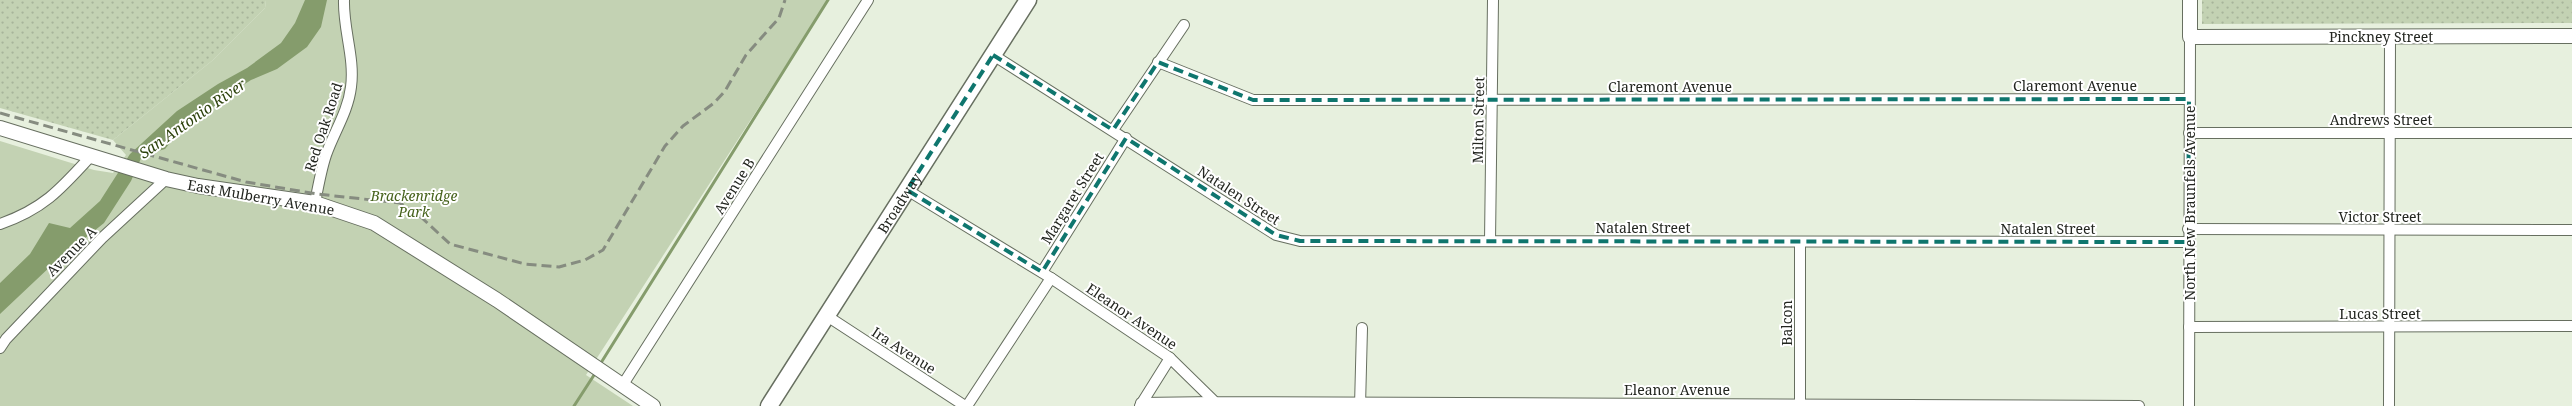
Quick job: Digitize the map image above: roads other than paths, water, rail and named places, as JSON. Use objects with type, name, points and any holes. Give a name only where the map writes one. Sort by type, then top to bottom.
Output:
[{"type":"main road","name":"Broadway","points":[[769,406],[1028,0]]},
{"type":"street","name":"Red Oak Road","points":[[315,203],[325,157],[342,119],[351,86],[352,66],[344,17],[344,0]]},
{"type":"street","name":"Avenue B","points":[[622,386],[868,0]]},
{"type":"street","name":"Milton Street","points":[[1490,241],[1493,0]]},
{"type":"street","name":"North New Braunfels Avenue","points":[[2189,406],[2190,0]]},
{"type":"street","points":[[993,55],[1113,130],[1184,25]]},
{"type":"street","points":[[2389,406],[2390,36]]},
{"type":"street","name":"Pinckney Street","points":[[2190,37],[2572,36]]},
{"type":"street","name":"Claremont Avenue","points":[[1158,62],[1252,100],[2189,99]]},
{"type":"street","name":"East Mulberry Avenue","points":[[0,128],[166,179],[207,188],[315,203],[374,223],[497,300],[653,406]]},
{"type":"street","name":"Natalen Street","points":[[1113,130],[1276,235],[1308,242],[2188,242]]},
{"type":"street","name":"Andrews Street","points":[[2189,133],[2572,132]]},
{"type":"street","name":"Margaret Street","points":[[1042,272],[1126,138]]},
{"type":"street","points":[[0,224],[29,212],[50,199],[90,157]]},
{"type":"street","name":"Avenue A","points":[[0,348],[18,325],[102,238],[123,221],[166,179]]},
{"type":"street","points":[[907,190],[1042,272]]},
{"type":"street","name":"Victor Street","points":[[2188,229],[2572,230]]},
{"type":"street","name":"Balcon","points":[[1800,242],[1800,403]]},
{"type":"street","name":"Eleanor Avenue","points":[[1042,272],[1170,358],[1215,402]]},
{"type":"street","points":[[966,406],[1051,278]]},
{"type":"street","name":"Ira Avenue","points":[[827,316],[966,406]]},
{"type":"street","name":"Lucas Street","points":[[2189,327],[2572,326]]},
{"type":"street","points":[[1360,404],[1362,328]]},
{"type":"street","points":[[1141,405],[1170,358]]},
{"type":"street","name":"Eleanor Avenue","points":[[1141,405],[1215,402],[1360,404],[1800,403],[2139,406]]},
{"type":"water","name":"San Antonio River","points":[[305,0],[327,0],[321,27],[307,47],[277,69],[251,80],[232,92],[174,138],[165,149],[142,156],[131,181],[104,223],[53,264],[0,314],[0,283],[30,254],[49,223],[70,228],[100,201],[130,154],[177,111],[218,84],[247,68],[281,43],[295,23]]},
{"type":"waterway","points":[[599,366],[828,0]]},
{"type":"waterway","points":[[574,406],[596,372]]},
{"type":"railway","points":[[0,113],[246,182],[317,194],[400,203],[422,218],[450,244],[525,264],[559,267],[585,260],[603,250],[665,146],[683,126],[714,103],[725,91],[746,55],[779,18],[785,0]]},
{"type":"park label","name":"Brackenridge Park","points":[[414,204]]}]
